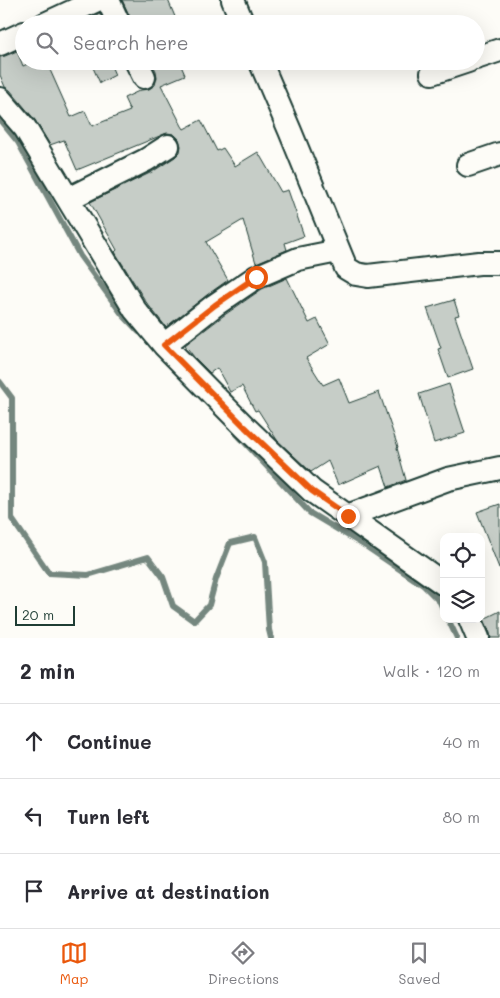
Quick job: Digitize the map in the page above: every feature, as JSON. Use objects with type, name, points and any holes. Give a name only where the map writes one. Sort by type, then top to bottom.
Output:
[{"type":"street","points":[[65,15],[98,0]]},
{"type":"street","points":[[108,0],[115,15]]},
{"type":"street","points":[[233,0],[239,15]]},
{"type":"street","points":[[0,44],[15,37]]},
{"type":"street","points":[[485,55],[500,50]]},
{"type":"street","points":[[264,70],[346,268],[356,274],[368,276],[478,263],[500,263]]},
{"type":"street","points":[[432,73],[441,70]]},
{"type":"street","points":[[0,99],[25,128],[135,310],[164,345],[312,491],[440,581]]},
{"type":"street","points":[[68,199],[146,160],[168,146]]},
{"type":"street","points":[[468,165],[500,154]]},
{"type":"street","points":[[164,345],[215,305],[256,277],[298,259],[338,251]]},
{"type":"street","points":[[348,516],[448,479],[500,468]]},
{"type":"street","points":[[472,623],[478,638]]},
{"type":"building","points":[[122,0],[168,0],[174,15],[129,15]]},
{"type":"building","points":[[15,52],[15,70],[50,70],[71,117],[85,111],[92,126],[130,111],[124,98],[155,85],[157,77],[156,70],[183,70],[185,75],[161,85],[184,129],[201,120],[217,151],[223,148],[235,166],[258,152],[281,192],[288,190],[304,236],[285,243],[287,250],[256,263],[243,220],[206,242],[228,280],[166,327],[146,302],[115,252],[117,250],[90,202],[152,172],[175,157],[180,152],[179,139],[174,134],[167,133],[77,170],[64,140],[50,145],[35,120],[10,90],[5,87],[0,75],[0,57]]},
{"type":"building","points":[[94,70],[113,70],[115,75],[100,83]]},
{"type":"building","points":[[287,278],[309,323],[317,319],[330,344],[306,358],[323,385],[339,378],[349,403],[379,392],[398,447],[406,480],[388,487],[381,466],[338,485],[328,461],[311,472],[277,440],[258,410],[255,411],[242,386],[230,392],[217,368],[210,373],[185,345],[262,289]]},
{"type":"building","points":[[454,300],[459,315],[455,316],[473,369],[448,378],[438,349],[441,348],[427,308]]},
{"type":"building","points":[[449,384],[465,433],[434,443],[419,394]]},
{"type":"building","points":[[500,504],[500,568],[499,568],[477,512]]},
{"type":"building","points":[[500,611],[500,638],[491,638],[485,618]]},
{"type":"waterway","points":[[0,120],[18,142],[80,256],[122,314],[139,332]]},
{"type":"waterway","points":[[0,382],[12,398],[12,519],[49,573],[88,575],[148,557],[163,577],[173,606],[194,621],[209,605],[216,579],[230,543],[255,537],[265,562],[271,638]]},
{"type":"waterway","points":[[236,433],[310,513],[367,547],[423,585],[440,602]]},
{"type":"waterway","points":[[450,623],[457,638]]},
{"type":"route","points":[[256,277],[215,305],[164,345],[312,491],[348,516]]}]
